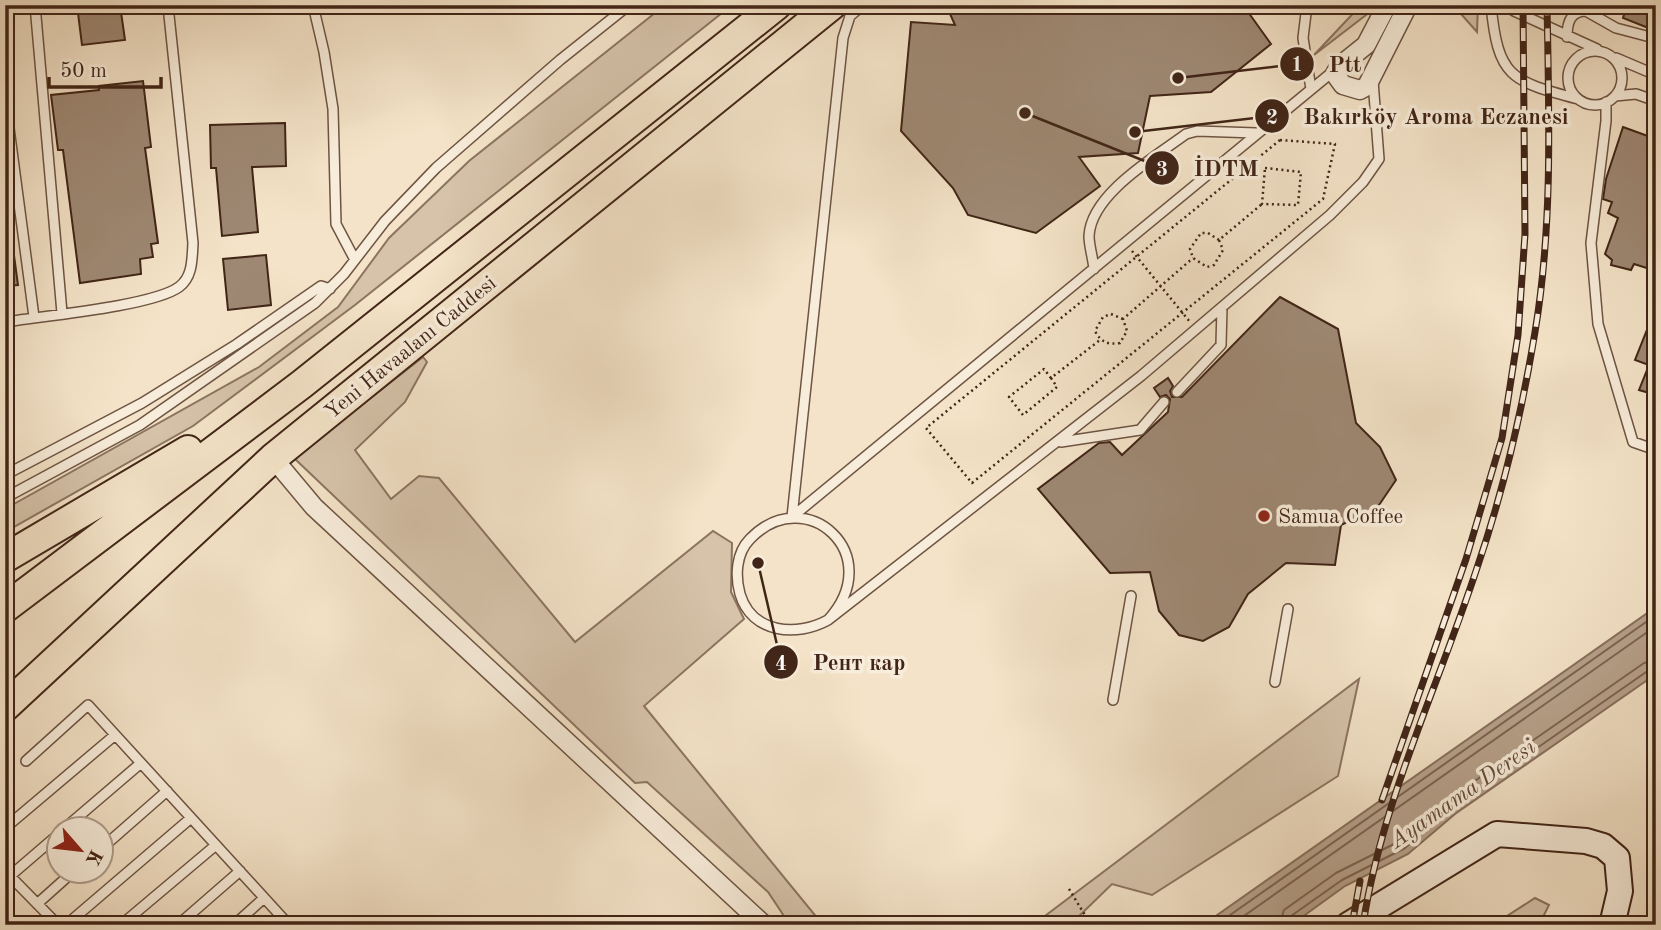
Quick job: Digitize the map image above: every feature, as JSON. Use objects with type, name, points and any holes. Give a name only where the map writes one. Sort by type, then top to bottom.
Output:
[{"type":"main road","name":"Yeni Havaalanı Caddesi","points":[[5,608],[302,384],[777,5]]},
{"type":"main road","name":"Yeni Havaalanı Caddesi","points":[[5,707],[273,458],[832,5]]},
{"type":"main road","points":[[5,558],[302,384]]},
{"type":"street","points":[[1387,5],[1366,45],[1335,74],[1337,80],[1350,89],[1360,90],[1367,86],[1408,5]]},
{"type":"street","points":[[273,458],[314,507],[764,925]]},
{"type":"street","points":[[1348,925],[1497,834],[1586,841],[1603,846],[1617,858],[1620,891],[1612,925]]},
{"type":"lane","points":[[35,5],[62,313]]},
{"type":"lane","points":[[313,5],[333,109],[336,225],[355,260]]},
{"type":"lane","points":[[5,499],[140,425],[298,316],[330,289],[385,221],[436,168],[560,60],[629,5]]},
{"type":"lane","points":[[792,517],[843,38],[849,16],[863,5]]},
{"type":"lane","points":[[1307,5],[1303,38],[1311,89]]},
{"type":"lane","points":[[1491,5],[1495,44],[1503,65],[1513,75],[1592,104],[1605,102],[1619,90],[1622,74],[1615,59],[1605,53],[1584,53],[1571,65],[1569,84],[1579,99]]},
{"type":"lane","points":[[1511,5],[1514,12],[1656,75]]},
{"type":"lane","points":[[5,322],[154,299],[181,286],[192,269],[193,243],[168,6]]},
{"type":"lane","points":[[1567,37],[1567,24],[1572,16],[1583,8],[1616,28],[1654,38]]},
{"type":"lane","points":[[1343,64],[792,517],[760,528],[746,542],[737,571],[742,600],[754,617],[771,628],[790,632],[810,630],[828,620],[1058,442],[1196,330],[1330,215],[1363,182],[1379,159],[1373,75]]},
{"type":"lane","points":[[1615,96],[1636,94],[1656,101]]},
{"type":"lane","points":[[5,98],[34,317]]},
{"type":"lane","points":[[1605,102],[1606,121],[1591,243],[1598,324],[1633,442],[1656,450]]},
{"type":"lane","points":[[1094,269],[1089,235],[1096,209],[1120,184],[1186,134],[1197,131],[1256,133]]},
{"type":"lane","points":[[5,475],[142,403],[237,344],[321,286],[330,289]]},
{"type":"lane","points":[[1177,391],[1221,345],[1222,307]]},
{"type":"lane","points":[[1058,442],[1140,430],[1164,402]]},
{"type":"lane","points":[[792,517],[812,520],[830,530],[843,546],[850,566],[850,586],[842,605],[828,620]]},
{"type":"lane","points":[[1113,700],[1131,596]]},
{"type":"lane","points":[[1275,682],[1288,609]]},
{"type":"lane","points":[[26,761],[88,705],[289,925]]},
{"type":"lane","points":[[5,828],[115,734]]},
{"type":"lane","points":[[81,814],[141,763]]},
{"type":"lane","points":[[116,836],[167,791]]},
{"type":"lane","points":[[66,925],[191,818]]},
{"type":"lane","points":[[46,844],[8,873],[58,925]]},
{"type":"lane","points":[[121,925],[216,845]]},
{"type":"lane","points":[[177,925],[240,871]]},
{"type":"lane","points":[[37,904],[59,884]]},
{"type":"lane","points":[[234,925],[264,898]]},
{"type":"path","points":[[1280,140],[1335,144],[1323,199],[972,483],[926,428],[1136,257],[1280,140]]},
{"type":"path","points":[[1219,240],[1262,204],[1298,205],[1301,172],[1265,168],[1262,204]]},
{"type":"path","points":[[1201,233],[1208,233],[1219,240],[1223,250],[1214,265],[1207,267],[1193,258],[1190,249],[1201,233]]},
{"type":"path","points":[[1127,242],[1136,257],[1196,330]]},
{"type":"path","points":[[1123,319],[1193,258]]},
{"type":"path","points":[[1111,314],[1123,319],[1127,331],[1120,343],[1110,344],[1100,340],[1096,331],[1102,317],[1111,314]]},
{"type":"path","points":[[1051,378],[1100,340]]},
{"type":"path","points":[[1044,369],[1051,378],[1057,387],[1023,415],[1009,397],[1044,369]]},
{"type":"path","points":[[1069,889],[1091,925]]},
{"type":"shaded area","points":[[665,5],[732,5],[355,305],[193,426],[5,532],[5,509],[259,367],[338,307],[389,238],[469,161]]},
{"type":"shaded area","points":[[1361,5],[1379,5],[1314,55]]},
{"type":"shaded area","points":[[1453,5],[1478,5],[1477,32]]},
{"type":"shaded area","points":[[423,357],[427,362],[405,402],[355,450],[391,499],[419,476],[439,478],[575,642],[713,531],[732,543],[731,592],[744,619],[644,706],[823,925],[790,925],[768,892],[647,782],[635,783],[294,458]]},
{"type":"shaded area","points":[[1359,679],[1338,776],[1152,895],[1112,884],[1073,922],[1075,925],[1033,925]]},
{"type":"shaded area","points":[[1535,898],[1549,905],[1539,925],[1493,925]]},
{"type":"water","name":"Ayamama Deresi","points":[[1656,607],[1656,674],[1455,814],[1408,854],[1345,886],[1291,925],[1203,925]]},
{"type":"building","points":[[77,5],[120,5],[125,40],[82,45]]},
{"type":"building","points":[[946,5],[1243,5],[1271,44],[1211,92],[1150,96],[1138,153],[1079,157],[1100,186],[1036,233],[968,215],[953,188],[901,131],[911,22],[955,25]]},
{"type":"building","points":[[1627,5],[1656,5],[1656,31],[1623,18]]},
{"type":"building","points":[[143,81],[151,147],[145,148],[158,243],[151,244],[153,257],[140,259],[141,274],[80,283],[63,150],[58,150],[51,95],[99,90],[99,86]]},
{"type":"building","points":[[285,123],[286,166],[252,167],[258,232],[222,236],[216,168],[211,168],[210,125]]},
{"type":"building","points":[[1623,127],[1656,139],[1656,271],[1634,264],[1631,270],[1611,265],[1612,260],[1605,254],[1618,218],[1608,213],[1612,202],[1603,199],[1606,179]]},
{"type":"building","points":[[5,248],[13,248],[18,285],[5,286]]},
{"type":"building","points":[[266,255],[271,305],[228,310],[223,259]]},
{"type":"building","points":[[1280,297],[1338,329],[1356,423],[1380,447],[1396,480],[1377,508],[1341,525],[1335,565],[1286,563],[1248,594],[1229,627],[1203,641],[1179,635],[1159,611],[1150,572],[1110,573],[1038,489],[1099,443],[1110,442],[1122,455],[1168,412],[1170,399],[1166,395],[1160,397],[1154,388],[1168,378],[1173,386],[1170,391],[1172,397],[1182,397]]},
{"type":"building","points":[[1656,307],[1656,395],[1639,390],[1649,365],[1635,360]]},
{"type":"railway","points":[[1382,800],[1466,559],[1502,438],[1518,335],[1525,234],[1523,5]]},
{"type":"railway","points":[[1363,925],[1383,833],[1486,539],[1511,452],[1524,392],[1545,251],[1549,128],[1547,5]]},
{"type":"railway","points":[[1352,925],[1360,881]]},
{"type":"place","name":"Ptt","points":[[1178,78]]},
{"type":"place","name":"İDTM","points":[[1025,113]]},
{"type":"place","name":"Bakırköy Aroma Eczanesi","points":[[1135,132]]},
{"type":"place","name":"Samua Coffee","points":[[1264,516]]},
{"type":"place","name":"Рент кар","points":[[758,563]]}]
